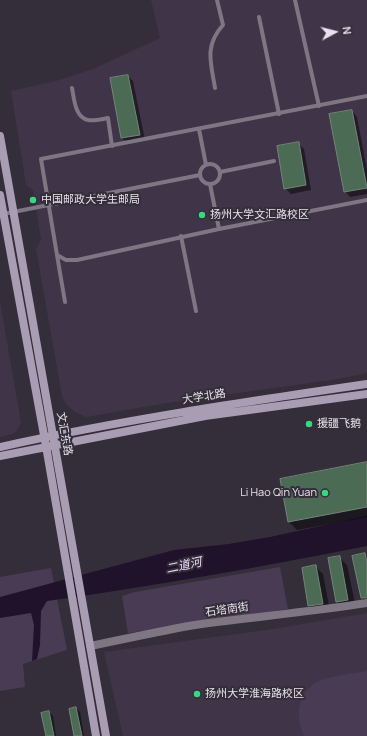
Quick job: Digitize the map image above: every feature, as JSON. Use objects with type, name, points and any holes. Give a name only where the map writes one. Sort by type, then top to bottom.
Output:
[{"type":"main road","name":"文汇东路","points":[[0,136],[54,436],[72,568],[73,603],[96,736]]},
{"type":"main road","name":"文汇东路","points":[[0,195],[44,437],[72,568],[82,601],[106,736]]},
{"type":"main road","name":"大学北路","points":[[0,447],[44,437],[206,407],[367,384]]},
{"type":"main road","name":"大学北路","points":[[0,456],[55,444],[205,416],[367,394]]},
{"type":"street","name":"石塔南街","points":[[90,646],[193,626],[273,615],[309,612],[367,603]]},
{"type":"lane","points":[[215,88],[209,54],[212,40],[224,25],[217,0]]},
{"type":"lane","points":[[296,0],[319,106]]},
{"type":"lane","points":[[259,17],[279,114]]},
{"type":"lane","points":[[72,88],[76,108],[81,116],[88,120],[108,118],[112,146]]},
{"type":"lane","points":[[65,302],[50,205],[41,159],[367,96]]},
{"type":"lane","points":[[199,129],[206,165]]},
{"type":"lane","points":[[220,172],[274,161]]},
{"type":"lane","points":[[213,164],[220,172],[220,175],[216,181],[210,184],[204,182],[200,175],[201,169],[206,165],[213,164]]},
{"type":"lane","points":[[3,214],[200,175]]},
{"type":"lane","points":[[210,184],[219,229]]},
{"type":"lane","points":[[57,254],[66,260],[77,260],[182,236],[367,200]]},
{"type":"lane","points":[[182,236],[196,311]]},
{"type":"shaded area","name":"扬州大学文汇路校区","points":[[151,0],[367,0],[367,373],[338,379],[167,403],[86,417],[75,412],[66,404],[62,396],[36,249],[41,239],[33,190],[26,185],[11,91],[56,81],[93,69],[160,38]]},
{"type":"shaded area","points":[[0,301],[21,423],[15,433],[0,437]]},
{"type":"shaded area","points":[[280,567],[288,609],[128,633],[122,596],[135,592]]},
{"type":"shaded area","points":[[51,568],[67,650],[23,664],[25,687],[0,691],[0,577]]},
{"type":"shaded area","name":"扬州大学淮海路校区","points":[[367,613],[367,736],[123,736],[104,652],[273,629]]},
{"type":"shaded area","points":[[367,671],[367,736],[304,736],[299,719],[299,711],[300,703],[308,689],[315,683],[324,679]]},
{"type":"water","name":"二道河","points":[[367,516],[367,546],[207,576],[47,601],[41,611],[40,645],[37,659],[32,661],[34,625],[31,613],[0,618],[0,597],[174,550],[229,544],[270,537]]},
{"type":"building","points":[[128,75],[140,135],[121,138],[110,78]]},
{"type":"building","points":[[352,110],[367,188],[344,192],[329,114]]},
{"type":"building","points":[[299,142],[306,185],[284,189],[277,146]]},
{"type":"building","name":"Li Hao Qin Yuan","points":[[367,462],[367,507],[288,522],[280,479]]},
{"type":"building","points":[[365,553],[367,562],[367,598],[361,598],[352,556]]},
{"type":"building","points":[[340,556],[348,600],[336,602],[328,558]]},
{"type":"building","points":[[316,565],[323,604],[308,606],[302,568]]},
{"type":"building","points":[[76,707],[82,736],[74,736],[69,709]]},
{"type":"building","points":[[49,711],[54,736],[46,736],[41,713]]},
{"type":"place","name":"中国邮政大学生邮局","points":[[33,200]]},
{"type":"place","name":"扬州大学文汇路校区","points":[[202,215]]},
{"type":"place","name":"援疆飞鹅","points":[[309,424]]},
{"type":"place","name":"Li Hao Qin Yuan","points":[[325,493]]},
{"type":"place","name":"扬州大学淮海路校区","points":[[197,694]]}]
